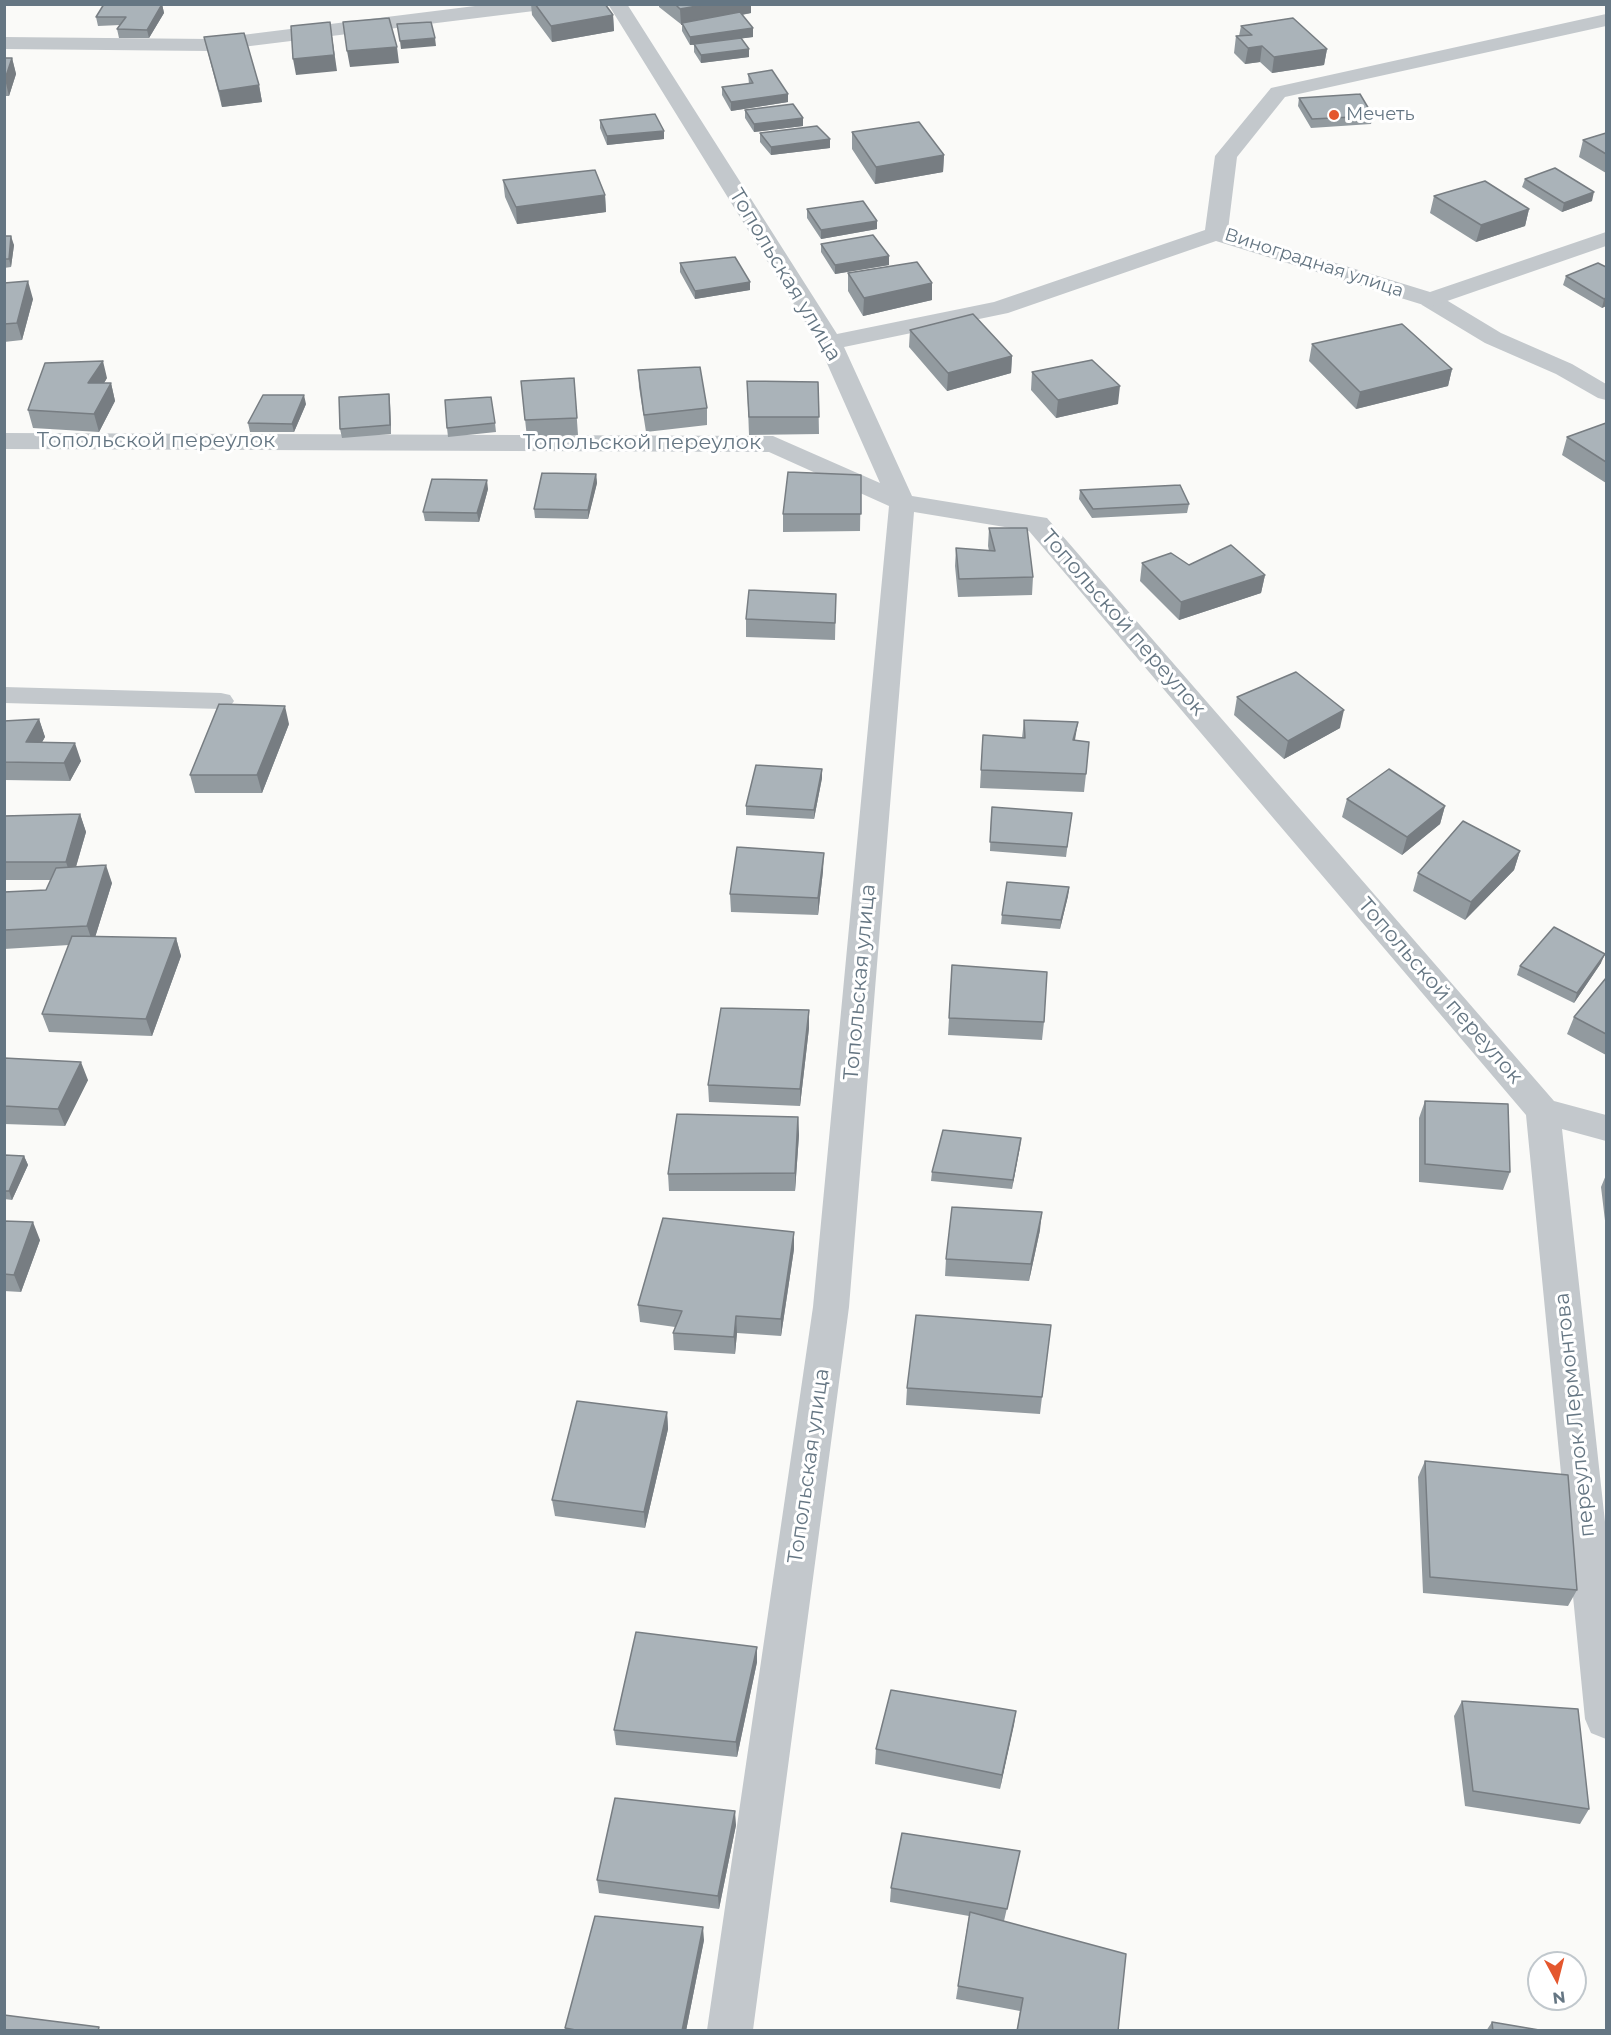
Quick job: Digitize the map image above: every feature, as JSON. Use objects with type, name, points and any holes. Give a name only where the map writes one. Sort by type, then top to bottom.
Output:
[{"type":"street","points":[[4,43],[210,45],[542,4]]},
{"type":"street","name":"Топольская улица","points":[[617,4],[830,343],[902,502],[831,1307],[730,2031]]},
{"type":"street","name":"Виноградная улица","points":[[1606,20],[1278,92],[1226,156],[1216,234],[1430,300],[1606,239]]},
{"type":"street","points":[[830,343],[1000,309],[1216,234]]},
{"type":"street","name":"Топольской переулок","points":[[4,441],[773,444],[902,502],[1038,524],[1543,1111]]},
{"type":"street","points":[[1543,1111],[1606,1128]]},
{"type":"street","name":"переулок Лермонтова","points":[[1543,1111],[1606,1719]]},
{"type":"lane","points":[[1430,300],[1493,338],[1564,369],[1606,393]]},
{"type":"lane","points":[[4,695],[220,701]]},
{"type":"building","points":[[104,4],[162,4],[147,30],[117,29],[126,17],[96,17]]},
{"type":"building","points":[[535,4],[605,4],[613,15],[551,26]]},
{"type":"building","points":[[675,4],[708,4],[680,9]]},
{"type":"building","points":[[740,12],[753,28],[690,37],[682,23]]},
{"type":"building","points":[[389,18],[397,47],[347,51],[343,22]]},
{"type":"building","points":[[1293,18],[1327,49],[1274,57],[1262,46],[1248,48],[1236,36],[1252,35],[1241,26]]},
{"type":"building","points":[[330,22],[334,55],[293,59],[291,26]]},
{"type":"building","points":[[431,22],[435,38],[400,41],[397,24]]},
{"type":"building","points":[[244,33],[259,85],[219,91],[204,37]]},
{"type":"building","points":[[741,38],[749,49],[701,55],[694,44]]},
{"type":"building","points":[[4,58],[12,58],[5,79],[4,79]]},
{"type":"building","points":[[772,70],[788,94],[731,102],[722,87],[753,83],[748,74]]},
{"type":"building","points":[[1360,94],[1373,116],[1312,119],[1299,98]]},
{"type":"building","points":[[793,104],[803,118],[754,124],[745,110]]},
{"type":"building","points":[[655,114],[664,131],[607,136],[600,120]]},
{"type":"building","points":[[919,122],[944,155],[876,167],[852,132]]},
{"type":"building","points":[[817,126],[830,139],[771,147],[760,133]]},
{"type":"building","points":[[1606,133],[1606,154],[1583,140]]},
{"type":"building","points":[[1555,168],[1594,192],[1564,203],[1525,179]]},
{"type":"building","points":[[595,170],[605,195],[516,207],[503,180]]},
{"type":"building","points":[[1485,181],[1529,209],[1481,225],[1434,196]]},
{"type":"building","points":[[863,201],[877,221],[821,230],[807,209]]},
{"type":"building","points":[[873,235],[889,256],[835,265],[821,244]]},
{"type":"building","points":[[4,236],[11,236],[9,259],[4,259]]},
{"type":"building","points":[[735,257],[750,282],[695,291],[680,263]]},
{"type":"building","points":[[917,262],[932,283],[864,298],[848,273]]},
{"type":"building","points":[[1598,263],[1606,267],[1606,298],[1604,299],[1566,276]]},
{"type":"building","points":[[28,281],[17,323],[4,324],[4,283]]},
{"type":"building","points":[[973,314],[1012,356],[948,373],[910,330]]},
{"type":"building","points":[[1402,324],[1452,369],[1360,392],[1312,344]]},
{"type":"building","points":[[1092,360],[1120,386],[1058,400],[1032,372]]},
{"type":"building","points":[[103,361],[88,383],[111,383],[94,414],[28,410],[45,363]]},
{"type":"building","points":[[700,367],[707,408],[644,415],[638,370]]},
{"type":"building","points":[[574,378],[577,418],[525,420],[521,381]]},
{"type":"building","points":[[747,381],[818,382],[819,417],[749,417]]},
{"type":"building","points":[[389,394],[390,425],[340,429],[339,397]]},
{"type":"building","points":[[263,395],[304,395],[292,424],[248,423]]},
{"type":"building","points":[[491,397],[495,423],[447,428],[445,400]]},
{"type":"building","points":[[1606,423],[1606,462],[1567,437]]},
{"type":"building","points":[[788,472],[861,475],[861,514],[783,514]]},
{"type":"building","points":[[542,473],[596,474],[588,510],[534,509]]},
{"type":"building","points":[[432,479],[487,480],[477,513],[423,512]]},
{"type":"building","points":[[1180,485],[1189,504],[1093,509],[1080,490]]},
{"type":"building","points":[[989,528],[1027,528],[1033,577],[959,579],[956,548],[995,551]]},
{"type":"building","points":[[1231,545],[1265,575],[1181,602],[1142,563],[1171,553],[1189,565]]},
{"type":"building","points":[[749,590],[836,594],[835,623],[746,619]]},
{"type":"building","points":[[1296,672],[1344,710],[1288,741],[1237,697]]},
{"type":"building","points":[[219,704],[285,706],[257,775],[190,775]]},
{"type":"building","points":[[39,719],[26,742],[75,743],[64,763],[4,762],[4,721]]},
{"type":"building","points":[[1024,720],[1078,722],[1073,740],[1089,742],[1086,774],[981,770],[983,735],[1025,738]]},
{"type":"building","points":[[756,765],[822,769],[814,810],[746,806]]},
{"type":"building","points":[[1389,769],[1445,806],[1407,837],[1347,799]]},
{"type":"building","points":[[992,807],[1072,813],[1067,847],[990,842]]},
{"type":"building","points":[[80,814],[66,862],[4,862],[4,816]]},
{"type":"building","points":[[1463,821],[1520,851],[1471,902],[1418,873]]},
{"type":"building","points":[[737,847],[824,853],[818,898],[730,894]]},
{"type":"building","points":[[106,865],[87,926],[4,930],[4,892],[46,890],[56,868]]},
{"type":"building","points":[[1007,882],[1069,887],[1061,920],[1002,915]]},
{"type":"building","points":[[1554,927],[1605,954],[1577,993],[1520,966]]},
{"type":"building","points":[[72,936],[176,938],[146,1019],[42,1014]]},
{"type":"building","points":[[952,965],[1047,972],[1044,1022],[949,1018]]},
{"type":"building","points":[[1606,978],[1606,1034],[1574,1017]]},
{"type":"building","points":[[721,1008],[809,1010],[800,1089],[708,1085]]},
{"type":"building","points":[[4,1058],[81,1062],[58,1109],[4,1106]]},
{"type":"building","points":[[1425,1101],[1508,1104],[1510,1172],[1425,1164]]},
{"type":"building","points":[[677,1114],[798,1117],[795,1173],[668,1174]]},
{"type":"building","points":[[943,1130],[1021,1138],[1013,1180],[932,1172]]},
{"type":"building","points":[[4,1155],[24,1156],[9,1191],[4,1191]]},
{"type":"building","points":[[952,1207],[1042,1212],[1031,1264],[946,1259]]},
{"type":"building","points":[[663,1218],[794,1232],[781,1319],[736,1316],[734,1337],[673,1333],[682,1311],[638,1305]]},
{"type":"building","points":[[4,1221],[33,1222],[14,1275],[4,1274]]},
{"type":"building","points":[[916,1315],[1051,1325],[1042,1397],[907,1388]]},
{"type":"building","points":[[577,1401],[667,1412],[644,1512],[552,1500]]},
{"type":"building","points":[[1425,1461],[1568,1475],[1577,1590],[1430,1577]]},
{"type":"building","points":[[636,1632],[757,1647],[736,1742],[614,1730]]},
{"type":"building","points":[[891,1690],[1016,1711],[1002,1775],[876,1749]]},
{"type":"building","points":[[1462,1701],[1578,1709],[1589,1809],[1473,1791]]},
{"type":"building","points":[[615,1798],[735,1811],[718,1896],[597,1880]]},
{"type":"building","points":[[902,1833],[1020,1851],[1007,1909],[891,1888]]},
{"type":"building","points":[[970,1912],[1126,1954],[1118,2031],[1017,2031],[1023,1998],[958,1986]]},
{"type":"building","points":[[595,1916],[703,1927],[682,2031],[581,2031],[565,2028]]},
{"type":"building","points":[[4,2015],[99,2027],[98,2031],[4,2031]]},
{"type":"building","points":[[1492,2022],[1545,2031],[1493,2031]]},
{"type":"place","name":"Мечеть","points":[[1334,115]]}]
